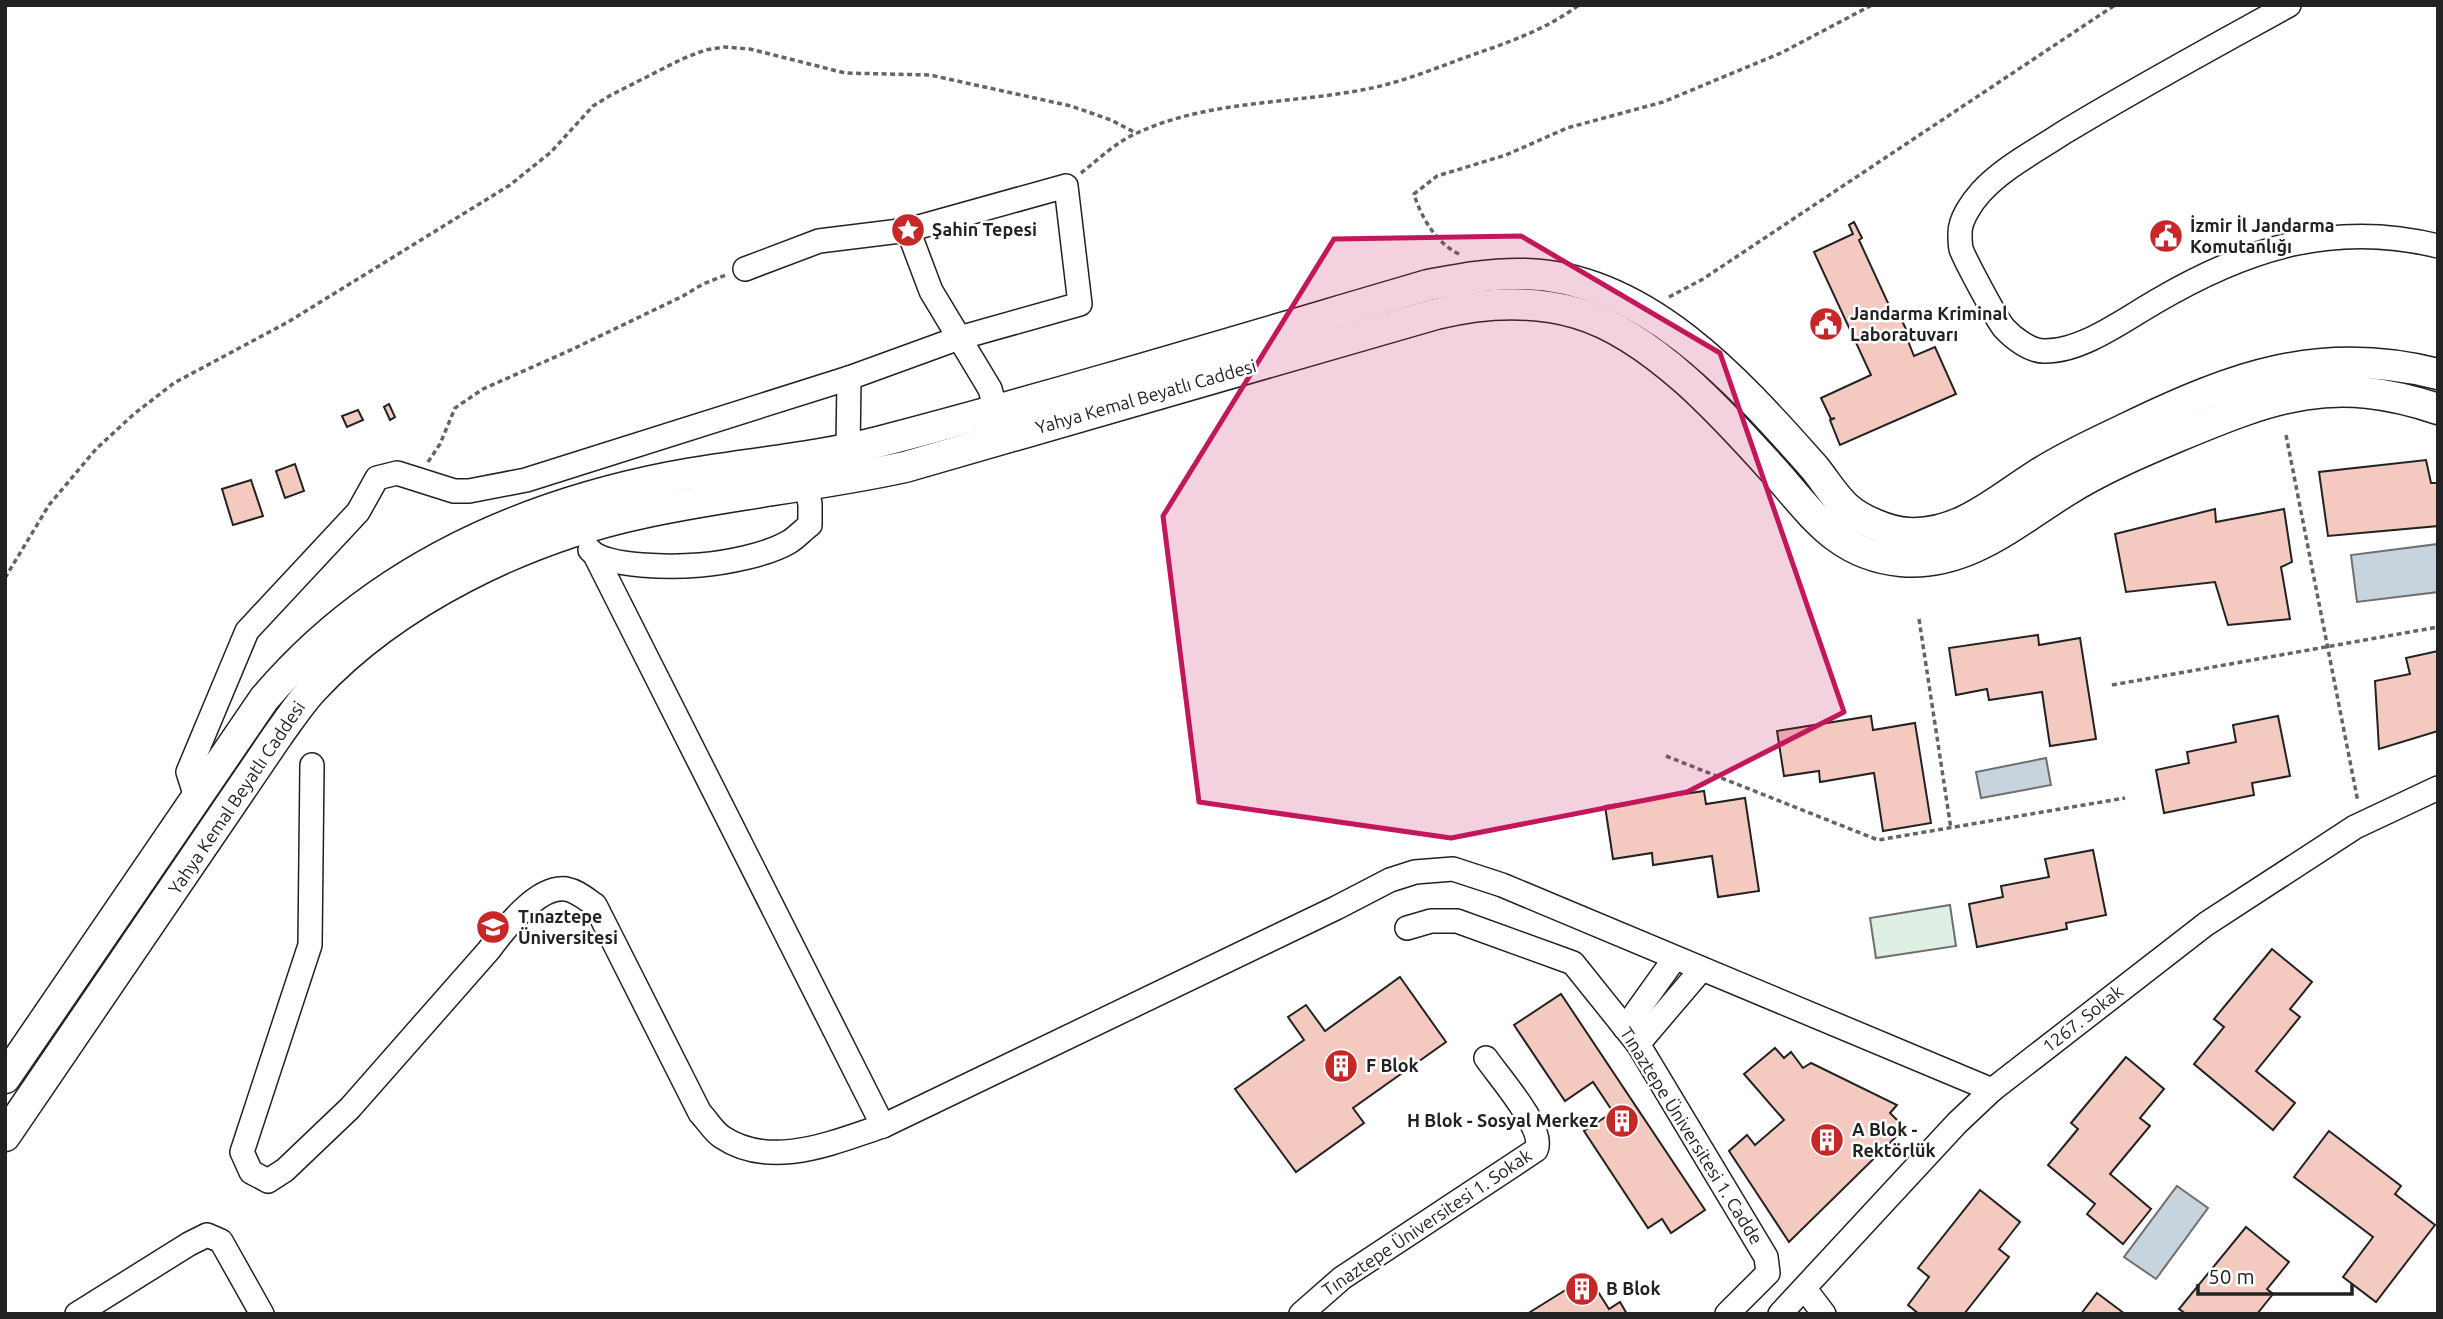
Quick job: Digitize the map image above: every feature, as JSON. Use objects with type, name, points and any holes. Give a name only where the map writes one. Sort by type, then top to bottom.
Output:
[{"type":"main road","name":"Yahya Kemal Beyatlı Caddesi","points":[[5,1079],[264,699],[313,645],[373,596],[443,554],[497,529],[580,499],[674,477],[905,467],[1058,408],[1429,285],[1490,275],[1558,277],[1616,295],[1648,312],[1675,331],[1737,385],[1814,468],[1846,508],[1886,528],[1907,533],[1927,532],[1964,521],[2066,458],[2158,413],[2227,385],[2318,362],[2378,363],[2438,374]]},
{"type":"main road","name":"Yahya Kemal Beyatlı Caddesi","points":[[5,1136],[278,735],[312,690],[360,645],[421,603],[468,576],[574,532],[804,472],[848,450],[996,411],[1058,408],[1462,308],[1522,304],[1576,313],[1602,322],[1644,348],[1676,372],[1718,411],[1812,518],[1833,535],[1855,549],[1881,558],[1926,561],[1948,558],[1973,548],[2069,489],[2129,458],[2264,402],[2316,392],[2364,392],[2438,409]]},
{"type":"street","points":[[2289,5],[2083,121],[2018,162],[1982,191],[1960,226],[1961,248],[2003,327],[2021,343],[2042,351],[2066,348],[2105,332],[2200,276],[2239,258],[2273,247],[2351,236],[2389,238],[2438,246]]},
{"type":"street","points":[[197,797],[188,772],[247,631],[358,512],[377,478],[397,473],[454,491],[469,491],[526,480],[849,378],[960,338],[1080,304],[1066,186],[908,230],[819,241],[745,269]]},
{"type":"street","points":[[908,230],[931,291],[990,389],[996,411]]},
{"type":"street","points":[[848,450],[849,378]]},
{"type":"street","points":[[596,557],[637,564],[700,565],[761,553],[789,542],[810,525],[810,504],[804,472]]},
{"type":"street","points":[[574,532],[596,557],[883,1126]]},
{"type":"street","points":[[312,765],[310,946],[242,1152],[251,1172],[268,1181],[294,1161],[350,1108],[489,950],[510,922],[532,903],[556,890],[575,892],[595,905],[700,1113],[720,1136],[739,1145],[765,1152],[789,1152],[817,1147],[883,1126],[1390,880],[1415,872],[1453,869],[1502,885],[1992,1090]]},
{"type":"street","name":"1267. Sokak","points":[[1780,1314],[1957,1123],[1992,1090],[2206,924],[2356,827],[2438,788]]},
{"type":"street","name":"Tınaztepe Üniversitesi 1. Cadde","points":[[1407,928],[1431,922],[1457,921],[1573,963],[1631,1036],[1766,1257],[1768,1273],[1727,1314]]},
{"type":"street","points":[[1631,1036],[1675,958]]},
{"type":"street","points":[[1631,1036],[1701,970]]},
{"type":"street","name":"Tınaztepe Üniversitesi 1. Sokak","points":[[1301,1314],[1342,1278],[1536,1150],[1538,1136],[1533,1123],[1486,1058]]},
{"type":"street","points":[[77,1314],[207,1235],[221,1241],[262,1314]]},
{"type":"street","points":[[1805,1289],[1824,1314]]},
{"type":"path","points":[[1066,186],[1110,150],[1136,133],[1167,122],[1213,110],[1370,89],[1531,33],[1553,23],[1579,5]]},
{"type":"path","points":[[1465,257],[1448,249],[1420,215],[1414,194],[1437,176],[1506,155],[1567,128],[1663,102],[1781,53],[1872,5]]},
{"type":"path","points":[[1658,292],[1668,298],[1703,279],[2115,5]]},
{"type":"path","points":[[5,578],[49,505],[96,449],[134,414],[174,383],[288,322],[510,185],[551,152],[593,106],[682,59],[705,50],[724,47],[750,49],[845,73],[930,75],[1071,106],[1111,120],[1136,133]]},
{"type":"path","points":[[416,478],[440,444],[455,408],[483,388],[573,349],[716,278],[745,269]]},
{"type":"path","points":[[2286,435],[2358,803]]},
{"type":"path","points":[[1919,619],[1951,829]]},
{"type":"path","points":[[2112,685],[2438,627]]},
{"type":"path","points":[[1666,756],[1878,840],[2125,798]]},
{"type":"highlighted area","points":[[1521,236],[1720,353],[1844,712],[1687,792],[1451,838],[1199,802],[1163,516],[1334,239]]},
{"type":"green space","points":[[1950,905],[1956,946],[1876,958],[1870,918]]},
{"type":"shaded area","points":[[2438,544],[2438,592],[2357,602],[2351,555]]},
{"type":"shaded area","points":[[2046,758],[2051,785],[1981,798],[1976,772]]},
{"type":"shaded area","points":[[2177,1186],[2208,1208],[2156,1279],[2124,1257]]},
{"type":"building","points":[[1854,222],[1862,238],[1859,240],[1893,314],[1898,312],[1911,340],[1908,341],[1914,356],[1935,347],[1956,394],[1840,445],[1830,420],[1835,418],[1831,419],[1821,398],[1871,375],[1814,252],[1853,234],[1849,225]]},
{"type":"building","points":[[389,404],[395,417],[390,420],[384,407]]},
{"type":"building","points":[[358,410],[363,420],[347,427],[342,416]]},
{"type":"building","points":[[2426,460],[2431,483],[2438,483],[2438,526],[2328,536],[2319,472]]},
{"type":"building","points":[[295,464],[304,491],[285,498],[276,471]]},
{"type":"building","points":[[251,480],[263,516],[233,525],[222,489]]},
{"type":"building","points":[[2215,509],[2216,522],[2284,509],[2292,562],[2281,567],[2290,619],[2228,625],[2215,582],[2126,592],[2115,534]]},
{"type":"building","points":[[2038,635],[2039,645],[2080,638],[2096,739],[2050,746],[2042,692],[1989,700],[1987,689],[1956,695],[1949,648]]},
{"type":"building","points":[[2438,651],[2438,731],[2379,749],[2375,681],[2410,674],[2406,658]]},
{"type":"building","points":[[1871,716],[1873,730],[1915,723],[1931,823],[1883,831],[1874,773],[1820,782],[1819,771],[1784,776],[1777,731]]},
{"type":"building","points":[[2278,716],[2290,776],[2252,783],[2254,795],[2164,813],[2156,770],[2189,763],[2187,752],[2236,742],[2233,725]]},
{"type":"building","points":[[1704,791],[1706,804],[1745,798],[1759,891],[1718,897],[1712,856],[1653,865],[1652,853],[1613,859],[1605,806]]},
{"type":"building","points":[[2093,850],[2106,915],[2066,923],[2067,929],[1977,947],[1969,904],[2003,897],[2001,886],[2049,877],[2045,859]]},
{"type":"building","points":[[2272,949],[2312,982],[2290,1009],[2300,1017],[2256,1071],[2295,1103],[2273,1130],[2194,1064],[2224,1027],[2214,1019]]},
{"type":"building","name":"F Blok","points":[[1400,977],[1446,1042],[1353,1108],[1364,1123],[1296,1172],[1235,1089],[1304,1040],[1288,1017],[1306,1005],[1325,1031]]},
{"type":"building","name":"H Blok - Sosyal Merkez","points":[[1561,994],[1705,1210],[1671,1233],[1662,1219],[1648,1228],[1584,1131],[1613,1112],[1593,1082],[1565,1101],[1514,1025]]},
{"type":"building","name":"A Blok - Rektörlük","points":[[1775,1048],[1784,1058],[1791,1052],[1803,1068],[1811,1063],[1897,1105],[1890,1113],[1905,1128],[1789,1242],[1729,1151],[1747,1135],[1755,1145],[1784,1120],[1744,1074]]},
{"type":"building","points":[[2126,1057],[2164,1089],[2140,1118],[2150,1126],[2110,1174],[2151,1209],[2123,1244],[2087,1214],[2095,1204],[2048,1165],[2078,1129],[2071,1123]]},
{"type":"building","points":[[2329,1131],[2401,1186],[2395,1194],[2435,1225],[2376,1302],[2343,1277],[2373,1237],[2294,1177]]},
{"type":"building","points":[[1980,1190],[2020,1222],[1999,1249],[2009,1257],[1964,1314],[1919,1314],[1908,1305],[1929,1277],[1918,1268]]},
{"type":"building","points":[[2246,1227],[2289,1262],[2267,1289],[2273,1294],[2257,1314],[2186,1314],[2179,1309]]},
{"type":"building","name":"B Blok","points":[[1588,1276],[1609,1309],[1620,1302],[1627,1314],[1527,1314]]},
{"type":"building","points":[[2097,1293],[2125,1314],[2081,1314]]},
{"type":"place","name":"Şahin Tepesi","points":[[908,230]]},
{"type":"place","name":"İzmir İl Jandarma Komutanlığı","points":[[2166,236]]},
{"type":"place","name":"Jandarma Kriminal Laboratuvarı","points":[[1826,324]]},
{"type":"place","name":"Tınaztepe Üniversitesi","points":[[493,927]]},
{"type":"place","name":"F Blok","points":[[1341,1066]]},
{"type":"place","name":"H Blok - Sosyal Merkez","points":[[1622,1121]]},
{"type":"place","name":"A Blok - Rektörlük","points":[[1827,1140]]},
{"type":"place","name":"B Blok","points":[[1582,1289]]}]
